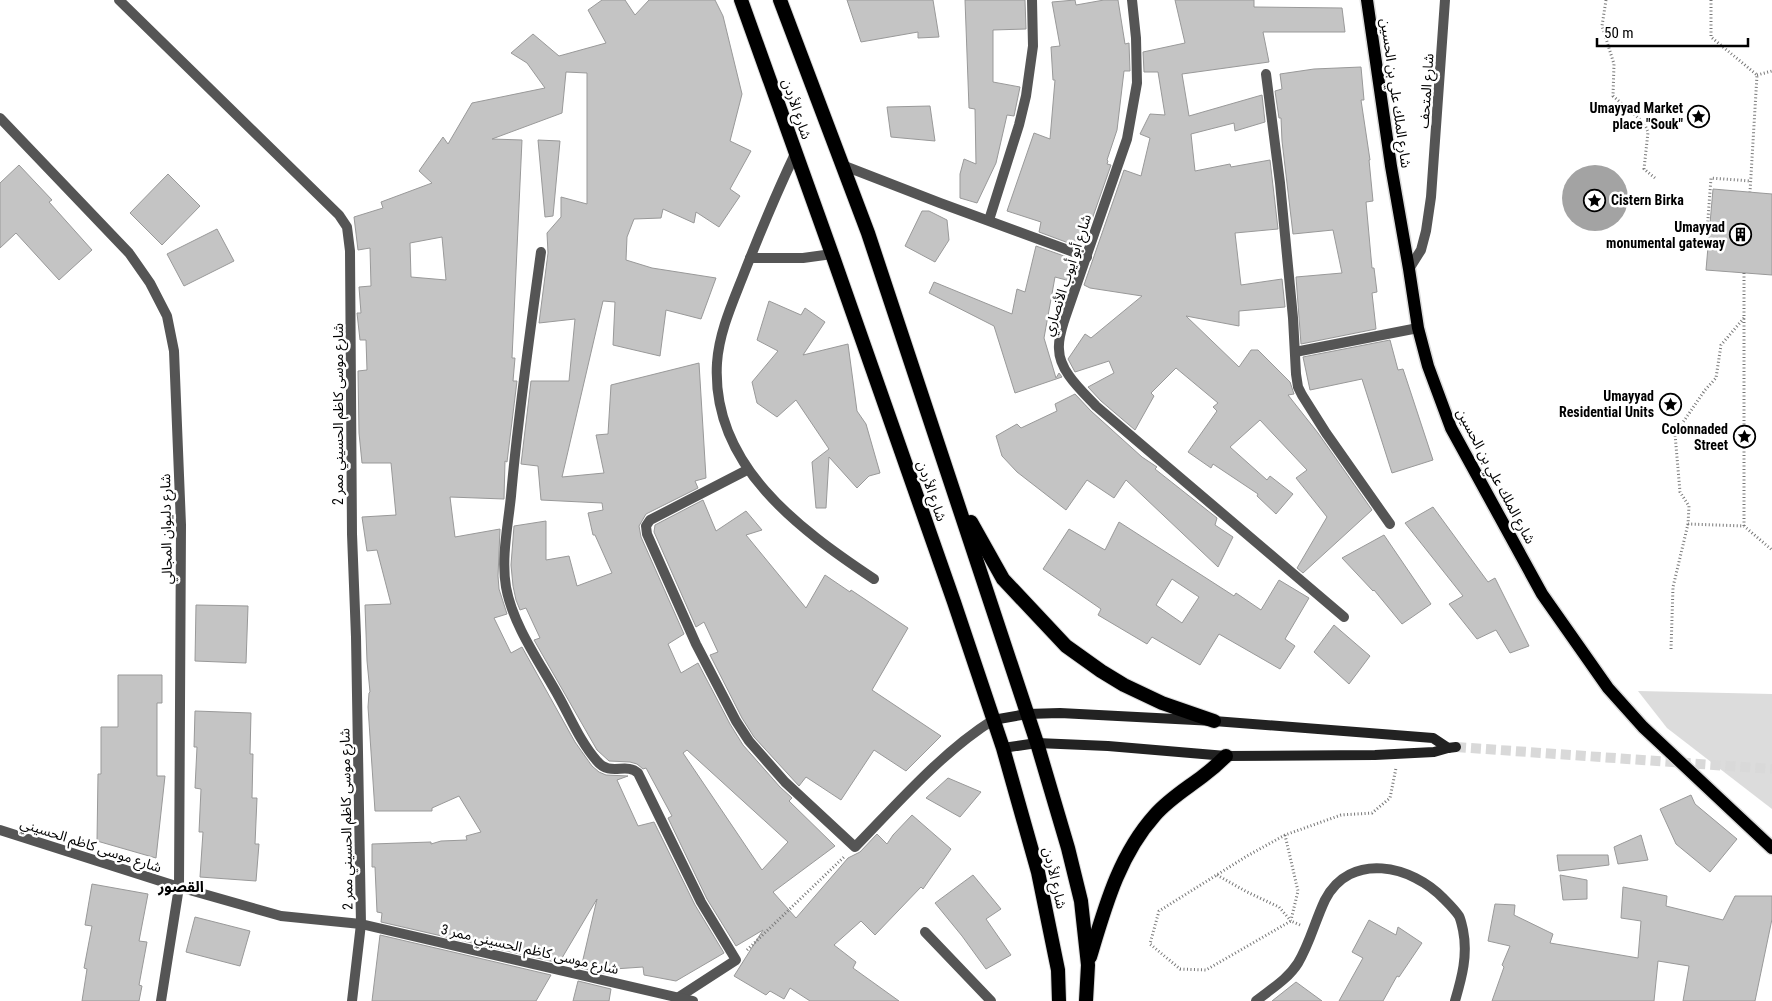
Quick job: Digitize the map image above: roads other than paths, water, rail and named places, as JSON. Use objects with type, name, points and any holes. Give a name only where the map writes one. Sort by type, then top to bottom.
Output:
[{"type":"highway","name":"شارع الأردن","points":[[741,0],[954,602],[1003,748],[1038,872],[1058,970],[1059,1001]]},
{"type":"highway","name":"شارع الأردن","points":[[780,0],[868,233],[957,498],[1036,743],[1082,901],[1088,965],[1086,1001]]},
{"type":"highway","points":[[957,498],[1003,579],[1066,646],[1124,685],[1162,703],[1214,721]]},
{"type":"highway","points":[[1088,965],[1110,894],[1136,838],[1156,814],[1178,793],[1203,776],[1226,756]]},
{"type":"main road","name":"شارع الملك علي بن الحسين","points":[[1367,0],[1391,166],[1410,269],[1418,328],[1428,366],[1451,428],[1542,594],[1608,688],[1643,727],[1772,848]]},
{"type":"main road","points":[[993,720],[1027,714],[1060,713],[1214,721],[1433,738],[1452,747],[1434,752],[1399,754],[1226,756],[1108,746],[1036,743],[1003,748]]},
{"type":"street","name":"شارع موسى كاظم الحسيني ممر 2","points":[[119,0],[339,215],[347,227],[350,250],[352,534],[356,637],[361,924]]},
{"type":"street","points":[[989,220],[1019,125],[1026,96],[1033,46],[1032,0]]},
{"type":"street","name":"شارع أبو أيوب الأنصاري","points":[[1132,0],[1137,65],[1137,83],[1132,114],[1123,154],[1065,318],[1058,348],[1059,355],[1069,374],[1096,406],[1344,617]]},
{"type":"street","name":"شارع المتحف","points":[[1410,269],[1421,250],[1431,197],[1445,0]]},
{"type":"street","points":[[1266,74],[1294,318],[1296,380],[1302,395],[1326,433],[1390,524]]},
{"type":"street","name":"شارع دليوان المجالي","points":[[0,118],[129,253],[150,283],[167,316],[174,350],[181,525],[179,887],[161,1001]]},
{"type":"street","points":[[795,154],[761,229],[721,340],[717,383],[722,413],[732,443],[747,470],[794,520],[820,542],[874,579]]},
{"type":"street","points":[[842,165],[940,204],[1087,256]]},
{"type":"street","points":[[541,252],[512,481],[504,562],[506,585],[509,600],[520,627],[579,734],[596,761],[608,769],[630,769],[638,773],[702,902],[736,960],[679,999]]},
{"type":"street","points":[[750,258],[796,258],[832,254]]},
{"type":"street","points":[[1295,352],[1418,328]]},
{"type":"street","points":[[747,470],[650,520],[646,526],[647,534],[696,644],[736,721],[754,747],[785,782],[855,847],[949,753],[969,736],[993,720]]},
{"type":"street","name":"شارع موسى كاظم الحسيني","points":[[0,830],[179,887],[281,916],[361,924]]},
{"type":"street","points":[[1256,1001],[1284,980],[1298,964],[1326,900],[1339,880],[1358,871],[1377,867],[1391,868],[1430,886],[1460,916],[1464,936],[1465,962],[1455,1001]]},
{"type":"street","name":"شارع موسى كاظم الحسيني ممر 3","points":[[361,924],[693,1001]]},
{"type":"street","points":[[352,1001],[361,924]]},
{"type":"street","points":[[925,932],[991,1001]]},
{"type":"tunnel","points":[[1456,747],[1772,769]]},
{"type":"place","name":"Umayyad Market place \"Souk\"","points":[[1699,116]]},
{"type":"place","name":"Cistern Birka","points":[[1595,200]]},
{"type":"place","name":"Umayyad monumental gateway","points":[[1741,235]]},
{"type":"place","name":"Umayyad Residential Units","points":[[1670,404]]},
{"type":"place","name":"Colonnaded Street","points":[[1744,437]]},
{"type":"district","name":"القصور","points":[[181,887]]}]
